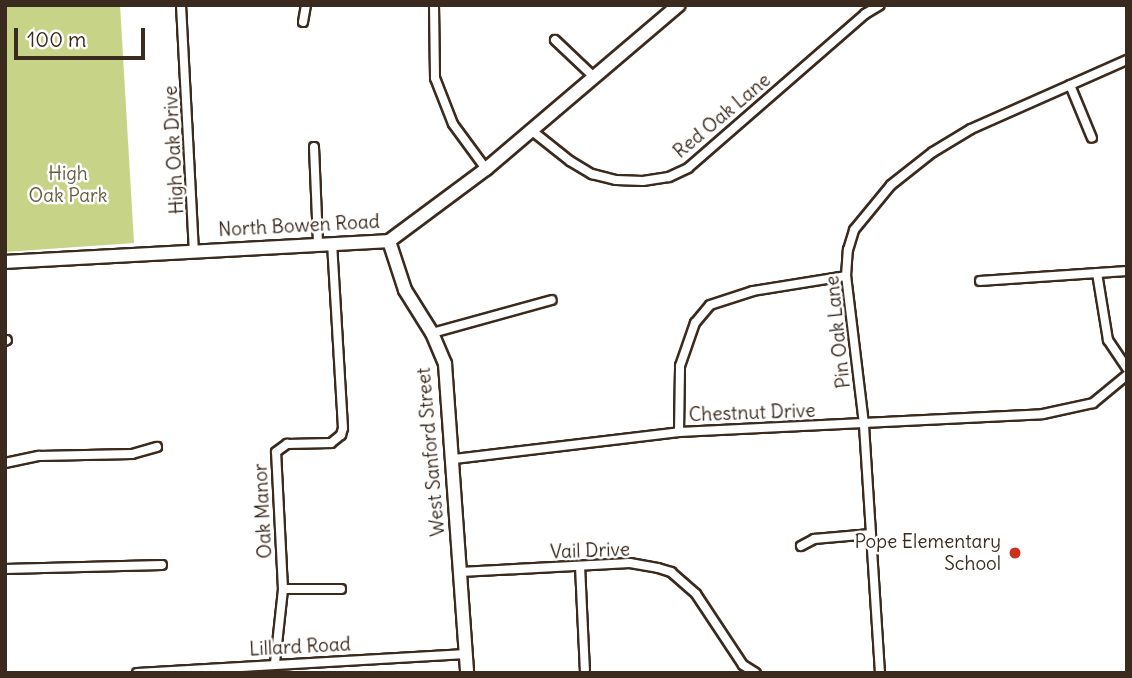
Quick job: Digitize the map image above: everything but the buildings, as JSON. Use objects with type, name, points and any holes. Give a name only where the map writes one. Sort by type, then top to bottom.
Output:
[{"type":"street","name":"High Oak Drive","points":[[181,5],[194,252]]},
{"type":"street","points":[[303,22],[306,5]]},
{"type":"street","points":[[434,5],[435,78],[453,124],[486,169]]},
{"type":"street","name":"North Bowen Road","points":[[5,262],[390,241],[486,169],[679,5]]},
{"type":"street","name":"Red Oak Lane","points":[[531,130],[570,161],[592,174],[616,180],[643,181],[669,177],[688,168],[865,14],[880,5]]},
{"type":"street","points":[[555,40],[594,77]]},
{"type":"street","name":"Pin Oak Lane","points":[[880,673],[864,424],[846,276],[848,250],[854,230],[891,185],[933,152],[971,129],[1127,60]]},
{"type":"street","points":[[1070,85],[1092,138]]},
{"type":"street","points":[[314,147],[318,244]]},
{"type":"street","name":"West Sanford Street","points":[[390,241],[405,290],[432,333],[445,364],[454,459],[467,673]]},
{"type":"street","name":"Oak Manor","points":[[275,663],[283,589],[276,452],[287,444],[331,443],[341,435],[343,428],[332,243]]},
{"type":"street","points":[[979,281],[1127,271]]},
{"type":"street","points":[[1097,273],[1108,340],[1127,368]]},
{"type":"street","points":[[679,432],[680,366],[695,323],[710,304],[754,291],[846,276]]},
{"type":"street","points":[[432,333],[552,300]]},
{"type":"street","name":"Chestnut Drive","points":[[454,459],[679,432],[1043,414],[1074,409],[1093,402],[1127,375]]},
{"type":"street","points":[[5,463],[39,456],[132,454],[157,447]]},
{"type":"street","points":[[801,546],[814,539],[871,534]]},
{"type":"street","name":"Vail Drive","points":[[460,572],[630,563],[671,572],[696,594],[743,665],[756,673]]},
{"type":"street","points":[[5,569],[162,565]]},
{"type":"street","points":[[580,566],[585,673]]},
{"type":"street","points":[[283,589],[341,589]]},
{"type":"street","name":"Lillard Road","points":[[137,673],[198,672],[275,663],[466,654]]},
{"type":"street","points":[[330,661],[330,673]]},
{"type":"street","points":[[736,673],[743,665]]},
{"type":"green space","name":"High Oak Park","points":[[5,5],[120,5],[134,243],[5,252]]},
{"type":"place","name":"Pope Elementary School","points":[[1015,553]]}]
